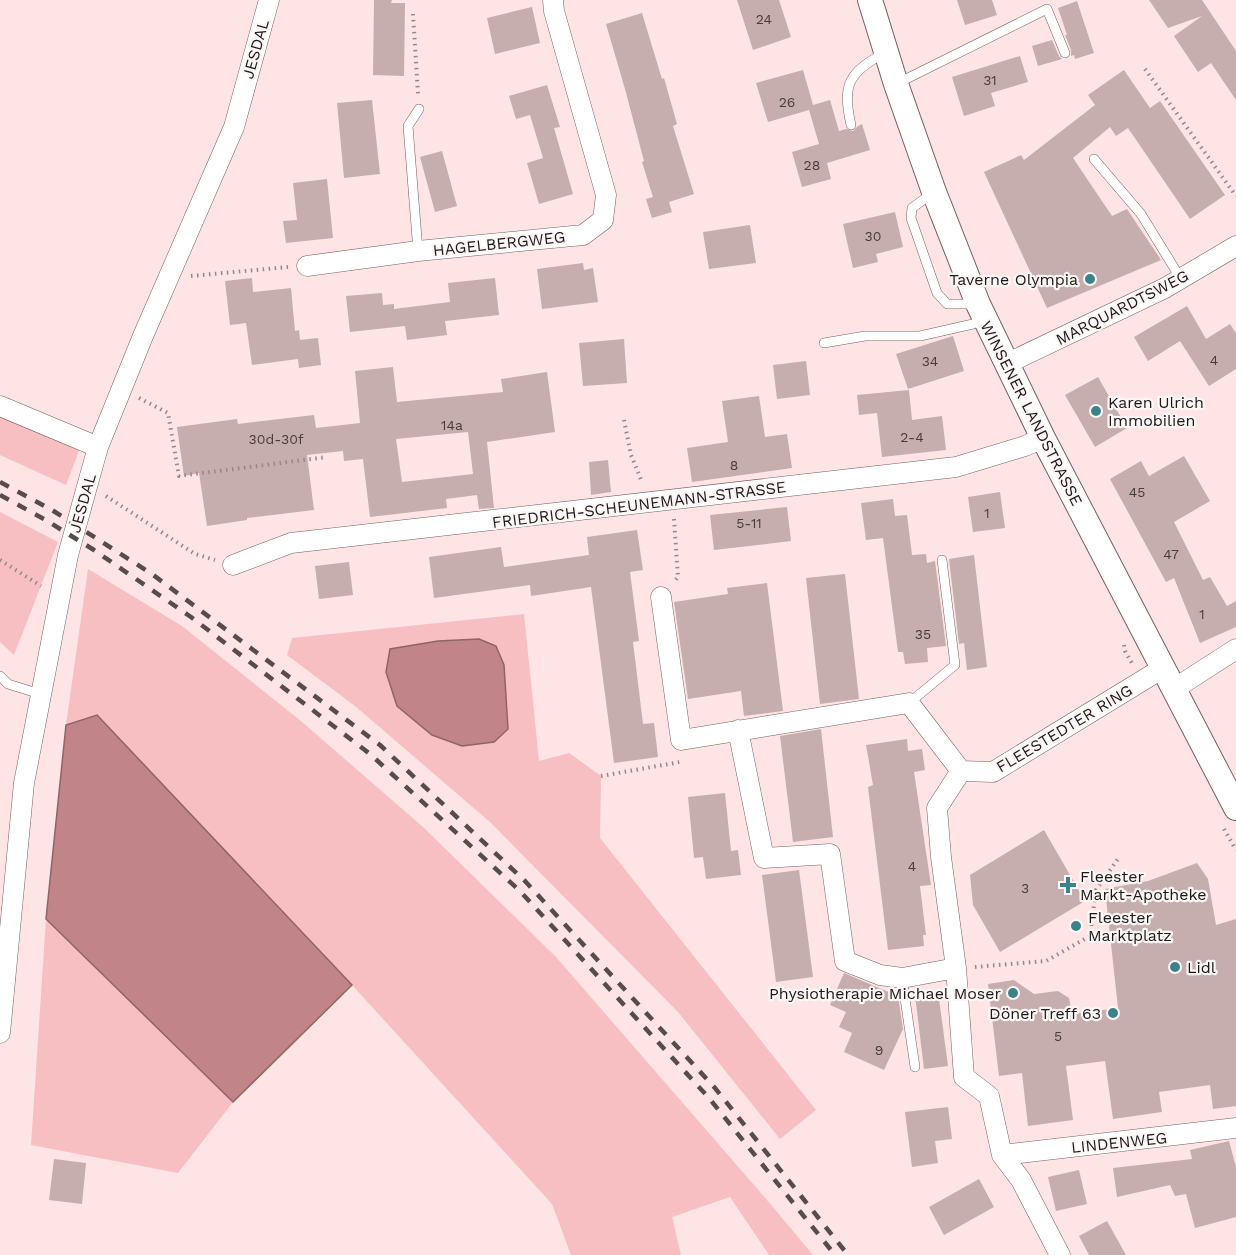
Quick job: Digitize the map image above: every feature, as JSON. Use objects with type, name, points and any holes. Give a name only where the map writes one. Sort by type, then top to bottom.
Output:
[{"type":"street","name":"JESDAL","points":[[0,1033],[24,783],[68,555],[98,447],[143,336],[234,127],[269,0]]},
{"type":"street","name":"HAGELBERGWEG","points":[[307,266],[418,251],[583,235],[603,220],[606,195],[553,0]]},
{"type":"street","name":"WINSENER LANDSTRASSE","points":[[870,0],[896,84],[934,192],[981,311],[1043,438],[1236,808]]},
{"type":"street","name":"MARQUARDTSWEG","points":[[1006,364],[1181,279],[1236,246]]},
{"type":"street","points":[[0,406],[98,447]]},
{"type":"street","name":"FRIEDRICH-SCHEUNEMANN-STRASSE","points":[[233,565],[291,543],[956,467],[1025,446],[1043,438]]},
{"type":"street","points":[[661,597],[681,740],[909,703],[961,771],[937,808],[940,856],[956,968],[964,1077],[989,1096],[1002,1155],[1021,1180],[1060,1255]]},
{"type":"street","name":"FLEESTEDTER RING","points":[[961,771],[993,772],[1168,678],[1236,649]]},
{"type":"street","points":[[738,730],[764,858],[830,854],[845,961],[880,975],[902,978],[956,968]]},
{"type":"street","name":"LINDENWEG","points":[[1002,1155],[1236,1128]]},
{"type":"lane","points":[[896,84],[1047,9],[1065,53]]},
{"type":"lane","points":[[851,125],[846,102],[848,86],[862,67],[886,52]]},
{"type":"lane","points":[[418,251],[408,126],[419,109]]},
{"type":"lane","points":[[1094,159],[1141,214],[1181,279]]},
{"type":"lane","points":[[824,343],[866,336],[920,336],[973,324],[981,311],[947,304],[937,293],[911,218],[912,208],[934,192]]},
{"type":"lane","points":[[909,703],[955,665],[942,560]]},
{"type":"lane","points":[[0,676],[8,684],[40,694]]},
{"type":"lane","points":[[902,978],[915,1067]]},
{"type":"path","points":[[413,14],[419,109]]},
{"type":"path","points":[[1144,69],[1236,196]]},
{"type":"path","points":[[183,276],[307,266]]},
{"type":"path","points":[[133,395],[168,413],[179,476],[327,457]]},
{"type":"path","points":[[624,420],[631,455],[650,503]]},
{"type":"path","points":[[87,484],[195,554],[233,565]]},
{"type":"path","points":[[661,597],[678,577],[672,500]]},
{"type":"path","points":[[0,560],[59,598]]},
{"type":"path","points":[[601,776],[685,761],[681,740]]},
{"type":"path","points":[[956,968],[1046,961],[1090,936],[1096,890],[1120,856]]},
{"type":"shaded area","points":[[0,415],[80,448],[66,485],[0,455]]},
{"type":"shaded area","points":[[0,512],[58,542],[14,655],[0,642]]},
{"type":"shaded area","points":[[88,569],[182,626],[301,721],[423,827],[556,957],[813,1255],[769,1255],[730,1197],[672,1217],[681,1255],[571,1255],[552,1204],[352,985],[97,715],[66,725]]},
{"type":"shaded area","points":[[524,614],[539,761],[569,753],[601,776],[600,838],[816,1110],[780,1139],[678,1012],[490,822],[355,706],[287,655],[292,638]]},
{"type":"shaded area","points":[[479,639],[496,646],[504,665],[508,729],[494,742],[462,746],[432,735],[397,706],[386,672],[390,649],[438,641]]},
{"type":"shaded area","points":[[97,715],[352,985],[233,1102],[46,919],[66,725]]},
{"type":"shaded area","points":[[46,919],[233,1102],[178,1173],[31,1145]]},
{"type":"building","points":[[374,0],[405,3],[404,76],[373,75]]},
{"type":"building","points":[[737,0],[779,0],[791,37],[753,50]]},
{"type":"building","points":[[957,0],[992,0],[997,15],[965,25]]},
{"type":"building","points":[[1149,0],[1202,0],[1236,51],[1236,100],[1211,63],[1198,72],[1174,36],[1202,16],[1168,28]]},
{"type":"building","points":[[1077,1],[1094,53],[1075,59],[1074,55],[1071,56],[1058,8]]},
{"type":"building","points":[[532,7],[540,43],[495,54],[487,18]]},
{"type":"building","points":[[642,13],[662,79],[664,78],[677,124],[673,126],[694,194],[669,202],[672,212],[652,218],[646,199],[653,197],[606,24]]},
{"type":"building","points":[[1052,40],[1062,59],[1038,66],[1032,46]]},
{"type":"building","points":[[1020,56],[1028,82],[991,93],[995,106],[964,116],[952,77]]},
{"type":"building","points":[[803,70],[813,105],[830,100],[839,131],[846,129],[853,131],[862,124],[870,150],[827,163],[831,179],[802,187],[792,152],[819,144],[809,110],[768,122],[756,83]]},
{"type":"building","points":[[1124,70],[1150,108],[1160,101],[1225,195],[1190,219],[1128,128],[1116,136],[1110,127],[1073,158],[1112,216],[1127,209],[1161,260],[1047,308],[984,172],[1021,155],[1024,160],[1095,105],[1088,95]]},
{"type":"building","points":[[547,85],[560,127],[554,128],[573,194],[539,204],[527,163],[543,158],[530,115],[516,119],[509,96]]},
{"type":"building","points":[[372,100],[380,174],[344,178],[337,103]]},
{"type":"building","points":[[442,151],[457,206],[435,212],[420,157]]},
{"type":"building","points":[[327,179],[333,238],[286,243],[283,221],[297,220],[293,183]]},
{"type":"building","points":[[895,212],[903,247],[876,254],[878,262],[853,268],[843,224]]},
{"type":"building","points":[[750,225],[756,263],[709,269],[703,232]]},
{"type":"building","points":[[583,263],[584,270],[593,268],[598,302],[542,309],[537,269]]},
{"type":"building","points":[[252,278],[253,292],[291,288],[295,331],[299,330],[300,340],[318,338],[321,365],[299,368],[298,359],[252,365],[246,323],[230,325],[225,281]]},
{"type":"building","points":[[495,278],[499,315],[445,321],[447,335],[407,340],[405,326],[350,332],[346,296],[382,293],[383,305],[394,304],[394,309],[450,302],[448,283]]},
{"type":"building","points":[[1187,306],[1206,339],[1230,324],[1236,333],[1236,369],[1209,386],[1180,341],[1148,361],[1134,337]]},
{"type":"building","points":[[953,336],[964,371],[908,389],[896,354]]},
{"type":"building","points":[[624,339],[627,383],[583,386],[579,343]]},
{"type":"building","points":[[806,361],[810,395],[777,399],[773,365]]},
{"type":"building","points":[[393,367],[397,402],[503,392],[501,379],[547,372],[555,432],[487,442],[494,508],[479,509],[477,495],[446,499],[447,508],[370,517],[363,459],[344,461],[343,451],[307,455],[314,510],[247,518],[247,520],[207,526],[199,473],[184,476],[177,427],[237,419],[238,424],[314,415],[316,428],[360,423],[355,371]],"holes":[[[468,432],[473,474],[402,482],[396,439]]]},
{"type":"building","points":[[1098,377],[1127,428],[1095,447],[1065,395]]},
{"type":"building","points":[[909,390],[912,420],[942,416],[946,450],[882,457],[877,413],[859,415],[857,395]]},
{"type":"building","points":[[759,396],[765,437],[787,434],[792,468],[692,482],[687,448],[728,442],[722,401]]},
{"type":"building","points":[[1184,456],[1210,501],[1174,522],[1203,580],[1210,577],[1227,606],[1236,601],[1236,627],[1200,643],[1174,578],[1166,582],[1110,479],[1141,461],[1149,476]]},
{"type":"building","points":[[608,460],[611,492],[591,495],[589,462]]},
{"type":"building","points":[[1000,492],[1005,528],[973,532],[968,497]]},
{"type":"building","points":[[893,499],[895,516],[907,515],[912,555],[926,554],[927,563],[935,561],[946,646],[927,648],[928,662],[905,664],[903,652],[898,652],[883,538],[866,540],[861,503]]},
{"type":"building","points":[[787,507],[791,541],[714,550],[710,515]]},
{"type":"building","points":[[637,530],[643,570],[630,572],[639,641],[633,642],[643,724],[654,723],[658,757],[614,763],[591,587],[531,596],[530,585],[434,598],[429,557],[501,547],[504,567],[589,555],[587,537]]},
{"type":"building","points":[[974,555],[987,667],[967,670],[964,643],[959,644],[949,559]]},
{"type":"building","points":[[349,562],[353,595],[319,599],[315,566]]},
{"type":"building","points":[[845,574],[859,699],[820,704],[806,578]]},
{"type":"building","points":[[767,583],[783,711],[744,716],[741,691],[688,699],[674,602],[728,594],[727,588]]},
{"type":"building","points":[[821,729],[833,837],[793,842],[780,736]]},
{"type":"building","points":[[907,739],[908,751],[922,749],[925,770],[914,772],[931,885],[920,886],[926,935],[923,935],[924,946],[888,950],[868,787],[873,785],[866,745]]},
{"type":"building","points":[[725,793],[731,851],[738,850],[741,875],[706,879],[703,857],[694,858],[688,797]]},
{"type":"building","points":[[1044,830],[1085,901],[1000,952],[973,905],[970,875]]},
{"type":"building","points":[[1197,863],[1208,879],[1216,925],[1236,919],[1236,1106],[1213,1109],[1210,1085],[1159,1092],[1162,1112],[1113,1119],[1105,1061],[1066,1066],[1073,1120],[1028,1126],[1022,1073],[999,1076],[988,984],[1014,980],[1034,994],[1058,991],[1069,998],[1072,1014],[1118,1008],[1105,889],[1148,881]]},
{"type":"building","points":[[799,870],[813,977],[776,982],[762,875]]},
{"type":"building","points":[[844,973],[898,996],[903,1029],[884,1070],[844,1052],[852,1033],[839,1027],[846,1012],[830,1005]]},
{"type":"building","points":[[938,991],[948,1066],[924,1069],[915,995]]},
{"type":"building","points":[[948,1107],[952,1139],[935,1141],[938,1163],[912,1167],[905,1112]]},
{"type":"building","points":[[1229,1141],[1236,1167],[1236,1217],[1195,1228],[1186,1194],[1175,1196],[1170,1185],[1117,1197],[1113,1168],[1192,1159],[1190,1150]]},
{"type":"building","points":[[54,1159],[86,1163],[82,1204],[49,1200]]},
{"type":"building","points":[[1079,1170],[1087,1204],[1056,1211],[1048,1177]]},
{"type":"building","points":[[979,1179],[994,1207],[944,1235],[929,1207]]},
{"type":"building","points":[[1107,1221],[1126,1255],[1089,1255],[1079,1236]]},
{"type":"railway","points":[[0,482],[52,510],[152,574],[380,745],[525,881],[715,1088],[848,1255]]},
{"type":"railway","points":[[0,495],[94,550],[191,617],[370,754],[520,891],[709,1098],[835,1255]]},
{"type":"place","name":"Taverne Olympia","points":[[1090,279]]},
{"type":"place","name":"Karen Ulrich Immobilien","points":[[1096,411]]},
{"type":"place","name":"Fleester Markt-Apotheke","points":[[1068,885]]},
{"type":"place","name":"Fleester Marktplatz","points":[[1076,926]]},
{"type":"place","name":"Lidl","points":[[1175,967]]},
{"type":"place","name":"Physiotherapie Michael Moser","points":[[1013,993]]},
{"type":"place","name":"Döner Treff 63","points":[[1113,1013]]}]
